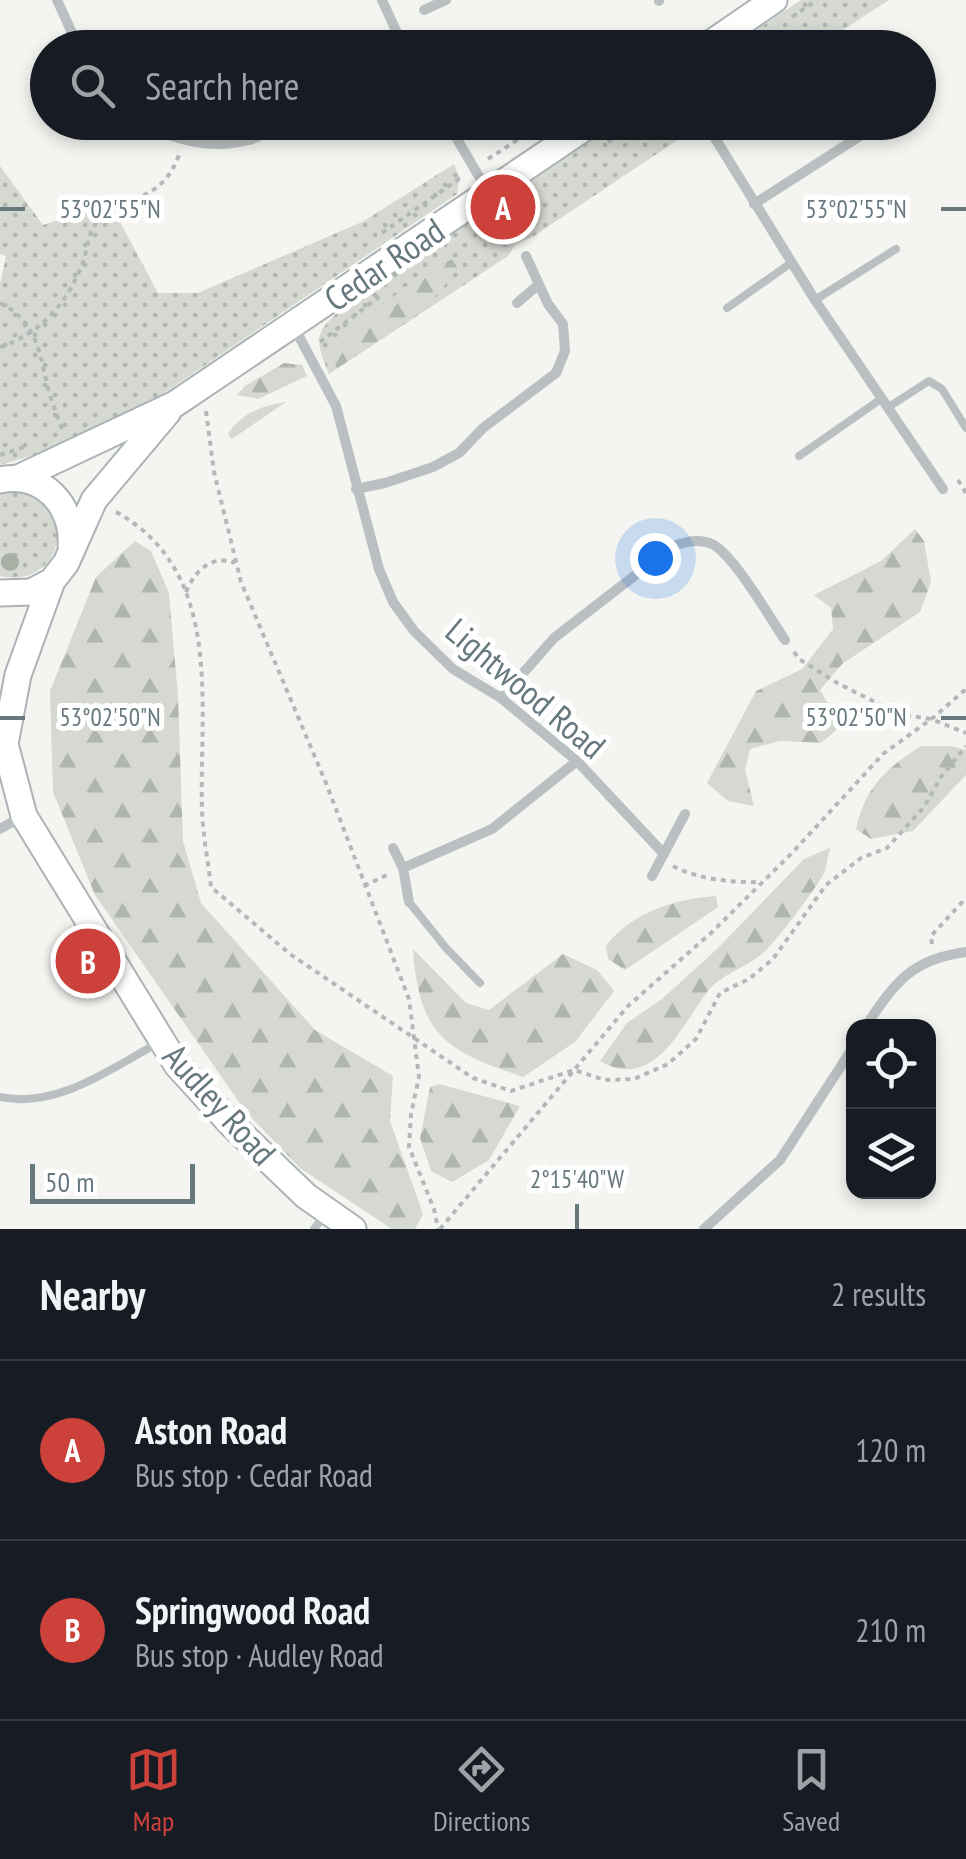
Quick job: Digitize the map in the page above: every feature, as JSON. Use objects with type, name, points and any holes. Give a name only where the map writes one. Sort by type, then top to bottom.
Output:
[{"type":"main road","points":[[730,30],[774,0]]},
{"type":"main road","name":"Cedar Road","points":[[184,411],[294,326],[488,193],[586,140]]},
{"type":"main road","points":[[4,474],[184,411]]},
{"type":"main road","name":"Audley Road","points":[[184,411],[94,500],[66,563],[52,581],[18,675],[2,735],[24,816],[177,1065],[306,1196],[321,1220],[353,1229]]},
{"type":"main road","points":[[4,474],[36,482],[58,498],[69,516],[71,549]]},
{"type":"main road","points":[[0,593],[30,592],[52,581]]},
{"type":"street","points":[[57,0],[71,30]]},
{"type":"street","points":[[382,0],[396,30]]},
{"type":"street","points":[[424,10],[446,0]]},
{"type":"street","points":[[183,140],[249,140]]},
{"type":"street","points":[[457,140],[488,193]]},
{"type":"street","points":[[716,140],[814,300],[944,489]]},
{"type":"street","points":[[754,204],[855,140]]},
{"type":"street","points":[[356,489],[385,483],[446,460],[556,372],[565,351],[563,324],[538,286],[526,256]]},
{"type":"street","points":[[518,303],[538,286]]},
{"type":"street","name":"Lightwood Road","points":[[294,326],[336,406],[379,569],[393,602],[414,630],[453,669],[501,698],[576,761],[664,854]]},
{"type":"street","points":[[501,698],[554,638],[672,546],[692,540],[710,543],[725,553],[785,640]]},
{"type":"street","points":[[403,868],[492,829],[576,761]]},
{"type":"street","points":[[652,876],[685,814]]},
{"type":"street","points":[[0,829],[24,816]]},
{"type":"street","points":[[393,848],[403,868],[409,902]]},
{"type":"street","points":[[871,1019],[908,974],[934,956],[966,952]]},
{"type":"street","points":[[704,1229],[780,1160],[846,1058]]},
{"type":"lane","points":[[814,300],[896,249]]},
{"type":"lane","points":[[727,308],[791,263]]},
{"type":"lane","points":[[799,456],[884,403],[929,381],[942,390],[966,428]]},
{"type":"lane","points":[[409,902],[480,983]]},
{"type":"lane","points":[[0,1098],[47,1097],[83,1084],[162,1041]]},
{"type":"path","points":[[0,347],[54,315],[75,284],[95,224],[114,209],[150,194],[173,172],[183,140]]},
{"type":"path","points":[[370,242],[517,140]]},
{"type":"path","points":[[307,351],[383,294]]},
{"type":"path","points":[[0,302],[16,312],[39,343],[69,454]]},
{"type":"path","points":[[184,411],[204,398],[214,472],[241,582],[326,783],[409,1000],[419,1077],[411,1114],[410,1147],[439,1229]]},
{"type":"path","points":[[4,474],[32,444]]},
{"type":"path","points":[[94,500],[141,526],[174,563],[193,608],[204,690],[202,815],[211,886],[290,954],[472,1078],[511,1091],[574,1070],[605,1080],[634,1079],[668,1064],[696,1039],[720,993],[774,960],[826,886],[861,858],[887,848],[924,808],[940,778],[966,746]]},
{"type":"path","points":[[186,592],[193,576],[207,564],[224,559],[236,563]]},
{"type":"path","points":[[785,640],[799,659],[839,684],[899,714],[931,719],[966,733]]},
{"type":"path","points":[[439,1229],[628,1006],[763,882],[883,754],[966,689]]},
{"type":"path","points":[[664,854],[674,868],[740,882],[763,882]]},
{"type":"path","points":[[364,886],[403,868]]},
{"type":"path","points":[[934,956],[931,936],[966,898]]},
{"type":"green space","points":[[801,0],[889,0],[843,30],[756,30]]},
{"type":"green space","points":[[591,140],[678,140],[534,236],[516,244],[508,256],[329,374],[320,350],[320,334],[347,304]]},
{"type":"green space","points":[[454,164],[460,178],[457,194],[148,404],[58,448],[0,465],[0,284],[6,256],[0,254],[0,166],[43,225],[110,203],[158,293],[198,293],[364,221]]},
{"type":"green space","points":[[452,259],[458,269],[424,310],[337,368],[325,349],[412,282]]},
{"type":"green space","points":[[284,363],[302,365],[307,376],[258,399],[237,395],[245,386]]},
{"type":"green space","points":[[286,402],[232,439],[228,434],[253,411]]},
{"type":"green space","points":[[14,490],[36,498],[50,511],[56,527],[56,543],[50,558],[39,570],[22,577],[0,576],[0,493]]},
{"type":"green space","points":[[915,529],[924,541],[931,582],[920,612],[842,664],[820,690],[841,726],[821,743],[780,741],[750,749],[745,770],[754,806],[728,801],[707,783],[756,691],[802,669],[833,629],[831,608],[814,595],[881,561]]},
{"type":"green space","points":[[135,541],[151,551],[169,593],[178,697],[183,841],[201,903],[315,1030],[393,1076],[390,1121],[423,1214],[415,1229],[392,1229],[300,1168],[246,1112],[95,895],[53,792],[50,691],[96,577]]},
{"type":"green space","points":[[921,746],[966,750],[966,775],[913,831],[871,839],[856,829],[865,802],[887,771]]},
{"type":"green space","points":[[830,848],[822,877],[771,945],[714,985],[665,1050],[636,1068],[619,1069],[600,1061],[627,1023],[662,999],[717,949],[804,859]]},
{"type":"green space","points":[[716,896],[718,907],[625,970],[608,959],[606,946],[641,916],[685,900]]},
{"type":"green space","points":[[413,949],[466,1003],[489,1010],[563,954],[597,970],[614,991],[575,1042],[523,1077],[474,1058],[441,1036],[422,1002]]},
{"type":"green space","points":[[439,1084],[520,1106],[489,1160],[452,1182],[431,1171],[420,1138],[430,1087]]},
{"type":"place","name":"Aston Road","points":[[503,207]]},
{"type":"place","name":"Springwood Road","points":[[88,961]]}]
